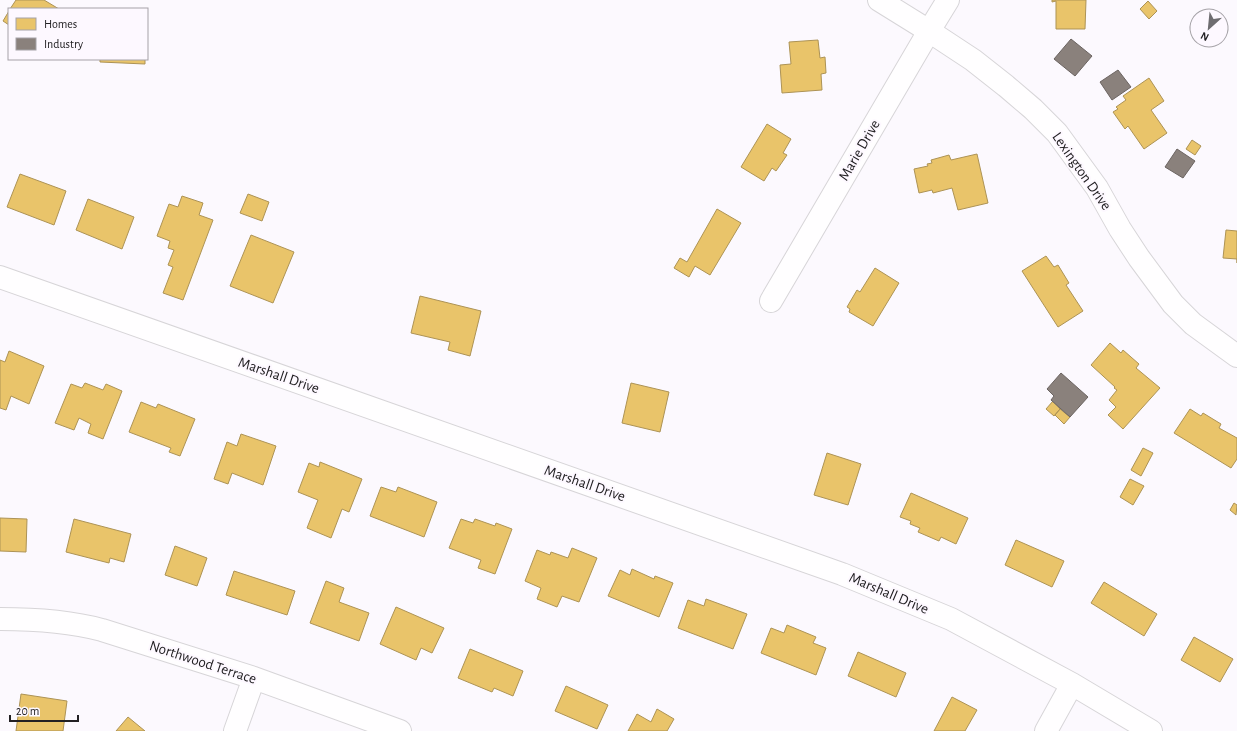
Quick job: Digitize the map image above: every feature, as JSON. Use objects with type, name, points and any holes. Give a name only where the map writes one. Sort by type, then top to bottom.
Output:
[{"type":"street","name":"Lexington Drive","points":[[879,0],[972,60],[1033,109],[1057,133],[1097,188],[1120,229],[1139,258],[1174,304],[1193,324],[1237,356]]},
{"type":"street","name":"Marie Drive","points":[[771,300],[948,0]]},
{"type":"street","name":"Marshall Drive","points":[[0,277],[842,574],[951,619],[1072,684],[1151,731]]},
{"type":"street","name":"Northwood Terrace","points":[[0,619],[65,622],[124,636],[254,678],[400,731]]},
{"type":"street","points":[[235,731],[254,678]]},
{"type":"street","points":[[1046,731],[1072,684]]},
{"type":"building: Homes","points":[[16,0],[44,0],[57,8],[11,8]]},
{"type":"building: Homes","points":[[1052,0],[1086,0],[1085,29],[1056,29],[1056,1],[1052,2]]},
{"type":"building: Homes","points":[[1148,1],[1157,11],[1149,19],[1140,9]]},
{"type":"building: Homes","points":[[8,13],[8,24],[3,21]]},
{"type":"building: Homes","points":[[818,40],[820,58],[825,57],[826,73],[821,74],[822,90],[782,93],[780,65],[791,64],[789,42]]},
{"type":"building: Homes","points":[[100,60],[145,60],[145,64],[100,62]]},
{"type":"building: Homes","points":[[1149,78],[1164,101],[1151,110],[1167,133],[1144,149],[1128,126],[1125,129],[1113,112],[1118,109],[1116,107],[1126,100],[1123,96]]},
{"type":"building: Homes","points":[[767,124],[791,139],[783,153],[787,155],[776,171],[772,168],[764,181],[741,167]]},
{"type":"building: Homes","points":[[1192,140],[1201,146],[1195,155],[1186,149]]},
{"type":"building: Homes","points":[[977,154],[988,203],[958,210],[952,188],[933,193],[932,190],[919,193],[914,169],[928,166],[927,164],[932,163],[931,160],[949,155],[951,160]]},
{"type":"building: Homes","points":[[20,174],[66,191],[54,225],[7,207]]},
{"type":"building: Homes","points":[[248,194],[269,202],[262,221],[240,213]]},
{"type":"building: Homes","points":[[182,196],[203,203],[199,215],[213,220],[183,300],[163,293],[173,267],[168,265],[174,250],[168,248],[170,241],[157,236],[169,204],[178,207]]},
{"type":"building: Homes","points":[[88,199],[134,217],[122,249],[76,230]]},
{"type":"building: Homes","points":[[717,209],[741,223],[710,275],[695,266],[689,277],[674,268],[680,258],[687,262]]},
{"type":"building: Homes","points":[[1226,230],[1237,231],[1237,259],[1223,258]]},
{"type":"building: Homes","points":[[251,235],[294,252],[273,303],[230,286]]},
{"type":"building: Homes","points":[[1046,256],[1054,267],[1058,265],[1069,283],[1066,285],[1083,311],[1058,327],[1022,271]]},
{"type":"building: Homes","points":[[875,268],[899,283],[873,326],[849,312],[850,309],[847,307],[857,290],[860,292]]},
{"type":"building: Homes","points":[[420,296],[481,311],[470,356],[448,350],[450,342],[411,333]]},
{"type":"building: Homes","points":[[1110,343],[1121,353],[1123,350],[1139,364],[1136,368],[1160,388],[1123,429],[1108,415],[1116,407],[1109,400],[1117,390],[1091,365]]},
{"type":"building: Homes","points":[[9,351],[44,366],[29,404],[11,396],[6,410],[0,408],[0,360],[5,362]]},
{"type":"building: Homes","points":[[85,383],[103,390],[106,384],[122,391],[103,439],[88,433],[91,424],[79,418],[74,430],[55,423],[71,384],[82,388]]},
{"type":"building: Homes","points":[[631,383],[669,392],[660,432],[622,423]]},
{"type":"building: Homes","points":[[1053,401],[1060,409],[1054,416],[1046,409]]},
{"type":"building: Homes","points":[[141,402],[156,408],[158,404],[195,419],[180,456],[169,452],[171,448],[129,432]]},
{"type":"building: Homes","points":[[1060,409],[1070,417],[1064,424],[1055,415]]},
{"type":"building: Homes","points":[[1190,409],[1201,416],[1203,413],[1221,424],[1219,428],[1237,438],[1237,459],[1231,468],[1174,433]]},
{"type":"building: Homes","points":[[241,434],[276,446],[263,485],[232,473],[228,484],[214,479],[227,442],[237,446]]},
{"type":"building: Homes","points":[[1143,448],[1153,453],[1141,476],[1131,470]]},
{"type":"building: Homes","points":[[827,453],[861,464],[848,505],[814,495]]},
{"type":"building: Homes","points":[[320,462],[362,479],[349,512],[342,509],[331,538],[307,528],[318,500],[298,492],[309,463],[319,467]]},
{"type":"building: Homes","points":[[1130,479],[1144,486],[1133,505],[1120,497]]},
{"type":"building: Homes","points":[[381,487],[396,492],[398,487],[437,502],[424,537],[370,516]]},
{"type":"building: Homes","points":[[911,493],[968,518],[956,544],[941,537],[939,541],[918,532],[920,528],[910,524],[911,521],[900,517]]},
{"type":"building: Homes","points":[[1234,503],[1237,505],[1236,515],[1230,510]]},
{"type":"building: Homes","points":[[0,518],[27,519],[26,552],[0,551]]},
{"type":"building: Homes","points":[[74,519],[131,534],[124,562],[110,558],[109,563],[66,552]]},
{"type":"building: Homes","points":[[461,519],[473,523],[475,519],[495,526],[496,523],[512,529],[495,574],[478,568],[481,560],[449,548]]},
{"type":"building: Homes","points":[[1016,540],[1064,561],[1052,587],[1005,565]]},
{"type":"building: Homes","points":[[175,546],[207,558],[197,586],[165,575]]},
{"type":"building: Homes","points":[[572,548],[597,558],[579,602],[562,596],[557,607],[537,599],[541,588],[525,581],[537,550],[550,555],[551,552],[568,558]]},
{"type":"building: Homes","points":[[632,569],[654,579],[655,576],[673,583],[659,617],[608,596],[620,570],[630,575]]},
{"type":"building: Homes","points":[[234,571],[295,591],[287,615],[226,595]]},
{"type":"building: Homes","points":[[326,581],[344,588],[339,602],[369,613],[359,641],[310,623]]},
{"type":"building: Homes","points":[[1104,582],[1157,614],[1144,636],[1091,603]]},
{"type":"building: Homes","points":[[706,599],[747,614],[733,649],[678,628],[688,600],[704,606]]},
{"type":"building: Homes","points":[[396,607],[444,628],[432,653],[421,648],[416,660],[380,644]]},
{"type":"building: Homes","points":[[787,625],[816,637],[813,643],[826,648],[816,675],[761,653],[771,628],[784,633]]},
{"type":"building: Homes","points":[[1194,637],[1233,659],[1220,682],[1181,660]]},
{"type":"building: Homes","points":[[470,649],[523,671],[513,696],[494,688],[492,692],[458,678]]},
{"type":"building: Homes","points":[[858,652],[906,673],[896,697],[848,676]]},
{"type":"building: Homes","points":[[566,686],[608,705],[597,729],[555,711]]},
{"type":"building: Homes","points":[[21,694],[67,701],[63,731],[16,731]]},
{"type":"building: Homes","points":[[952,697],[977,710],[965,731],[934,731]]},
{"type":"building: Homes","points":[[657,709],[674,719],[667,731],[628,731],[637,714],[651,722]]},
{"type":"building: Homes","points":[[128,717],[145,731],[116,731]]},
{"type":"building: Industry","points":[[1071,39],[1092,56],[1075,76],[1054,59]]},
{"type":"building: Industry","points":[[1118,70],[1131,87],[1112,100],[1100,82]]},
{"type":"building: Industry","points":[[1177,149],[1195,161],[1183,178],[1165,167]]},
{"type":"building: Industry","points":[[1061,373],[1088,397],[1070,417],[1051,400],[1054,396],[1047,389]]}]
